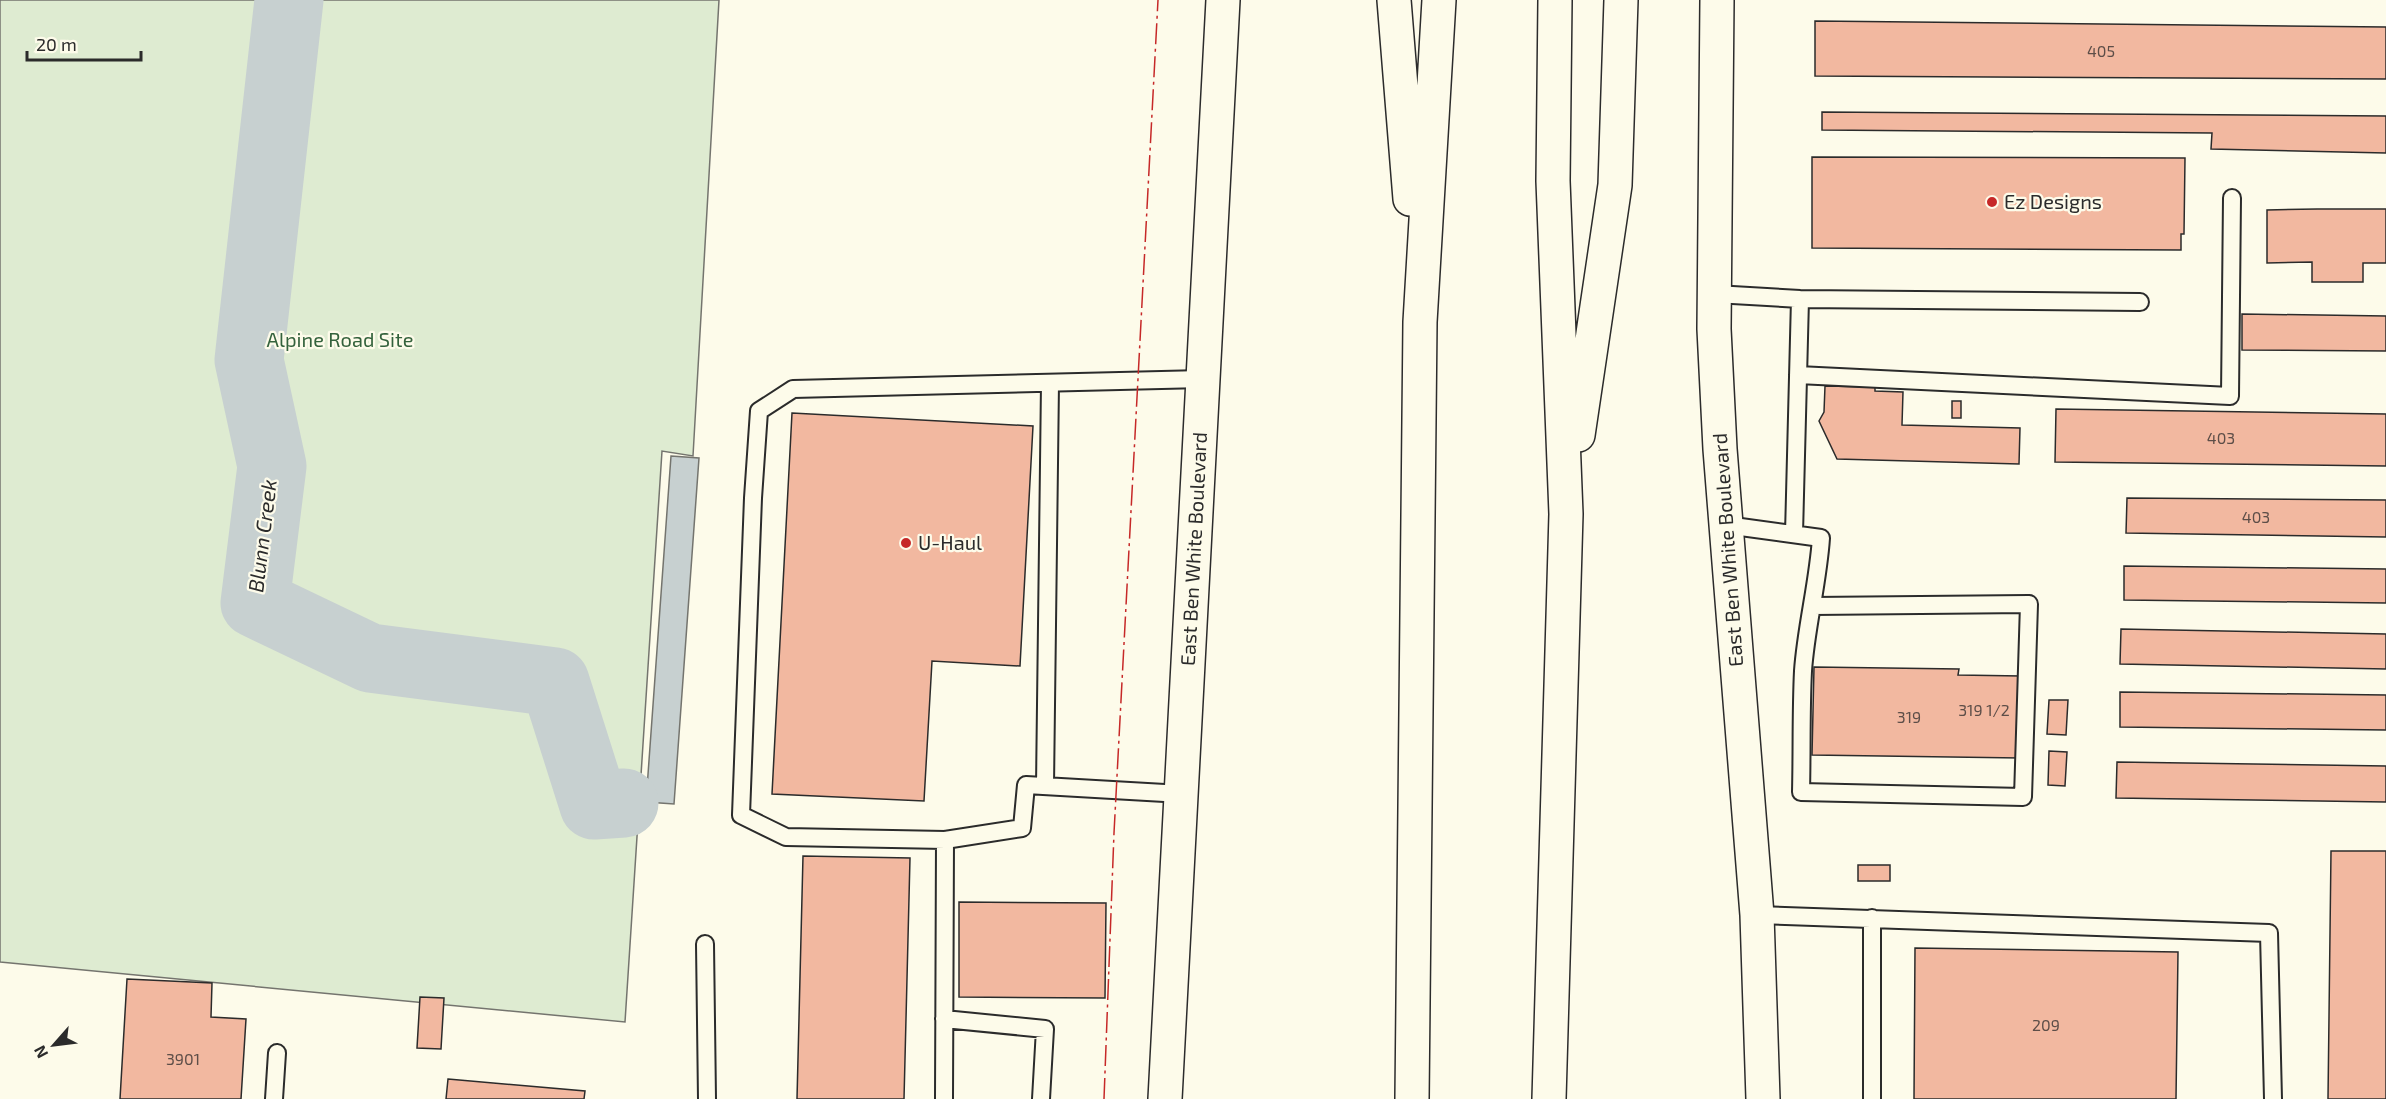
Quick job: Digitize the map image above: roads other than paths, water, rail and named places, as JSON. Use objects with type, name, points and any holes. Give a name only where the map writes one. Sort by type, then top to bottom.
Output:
[{"type":"main road","name":"East Ben White Boulevard","points":[[1166,1099],[1223,0]]},
{"type":"main road","points":[[1394,0],[1420,322]]},
{"type":"main road","points":[[1412,1099],[1420,322],[1439,0]]},
{"type":"main road","points":[[1549,1099],[1566,514],[1552,181],[1555,0]]},
{"type":"main road","points":[[1566,514],[1615,185],[1621,0]]},
{"type":"main road","name":"East Ben White Boulevard","points":[[1718,0],[1715,294],[1719,428],[1757,915],[1763,1099]]},
{"type":"lane","points":[[1798,375],[2230,396],[2232,198]]},
{"type":"lane","points":[[1715,294],[1800,299],[2140,302]]},
{"type":"lane","points":[[1794,534],[1800,299]]},
{"type":"lane","points":[[1182,794],[1026,785],[1022,828],[945,840],[786,837],[741,815],[753,510],[759,411],[793,389],[1203,379]]},
{"type":"lane","points":[[1045,786],[1050,383]]},
{"type":"lane","points":[[1725,525],[1821,538],[1803,670],[1801,792],[2023,797],[2029,604],[1812,606]]},
{"type":"lane","points":[[944,1099],[945,840]]},
{"type":"lane","points":[[1757,915],[2269,933],[2273,1099]]},
{"type":"lane","points":[[1872,918],[1872,1099]]},
{"type":"lane","points":[[705,944],[707,1099]]},
{"type":"lane","points":[[944,1019],[1045,1029],[1041,1099]]},
{"type":"lane","points":[[273,1099],[277,1053]]},
{"type":"waterway","name":"Blunn Creek","points":[[289,0],[249,360],[272,466],[255,603],[370,658],[555,682],[594,805],[624,803]]},
{"type":"place","name":"Ez Designs","points":[[1992,202]]},
{"type":"place","name":"U-Haul","points":[[906,543]]},
{"type":"park label","name":"Alpine Road Site","points":[[340,340]]}]
